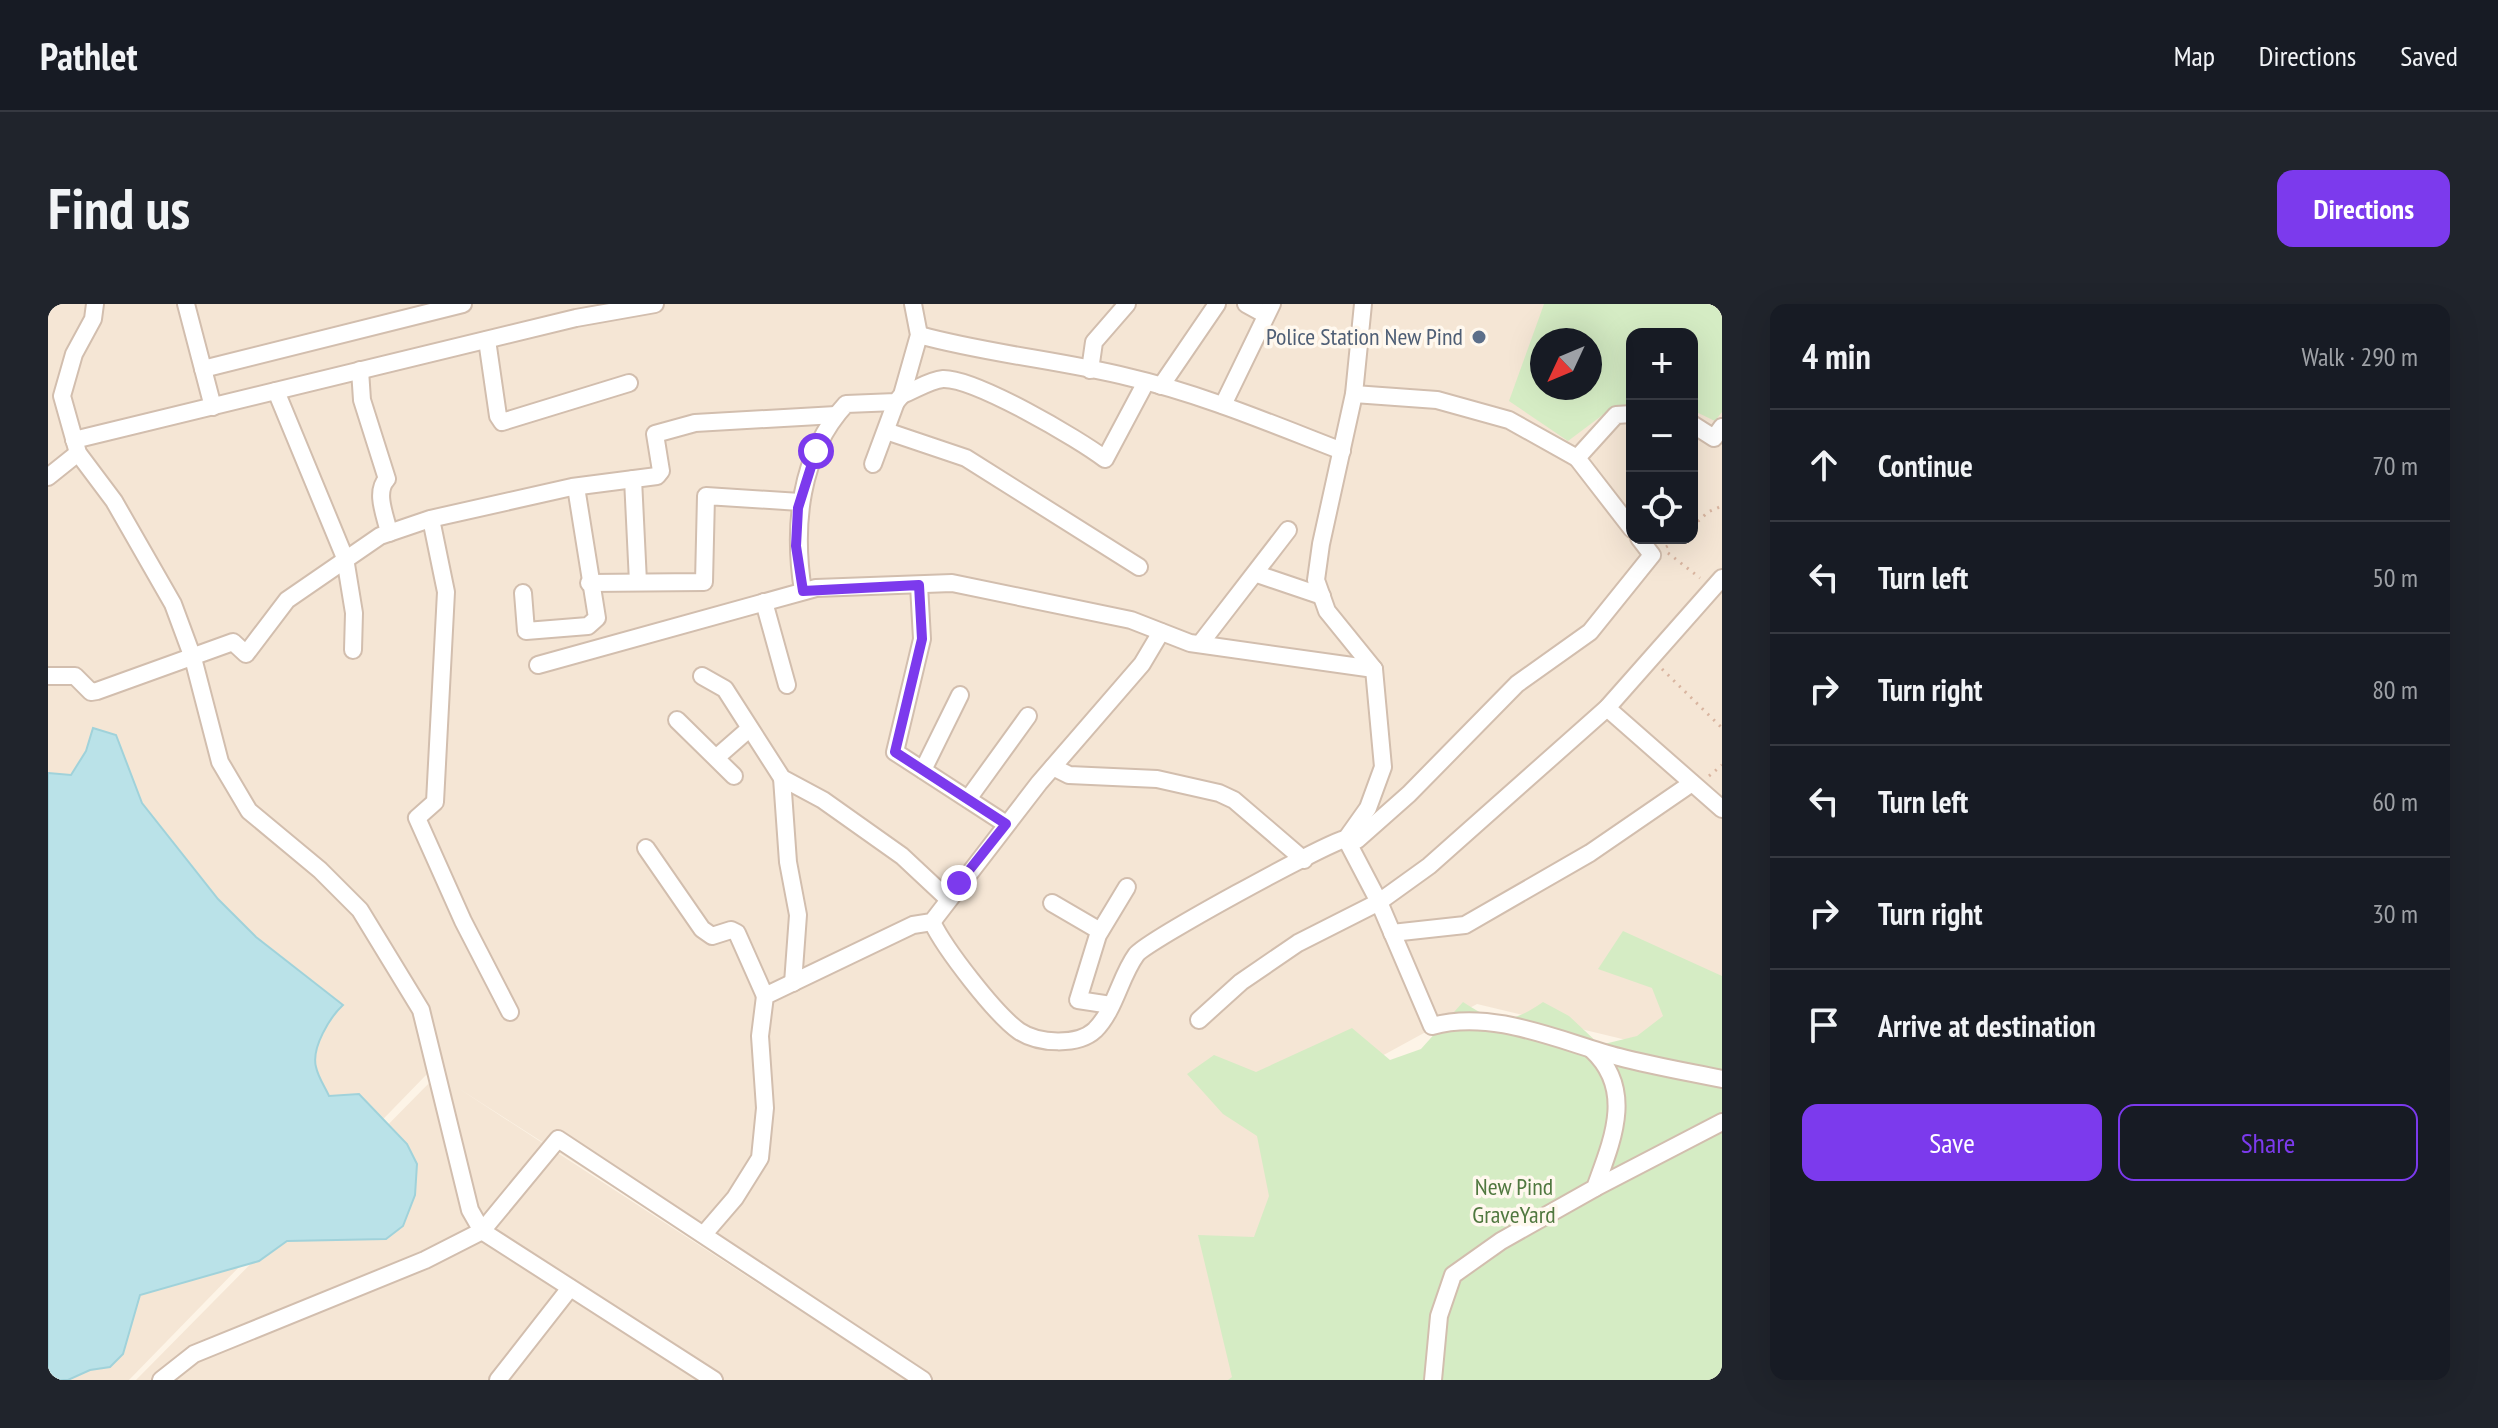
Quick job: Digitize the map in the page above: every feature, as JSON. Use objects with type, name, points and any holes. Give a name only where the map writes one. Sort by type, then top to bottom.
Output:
[{"type":"street","points":[[95,304],[89,331],[70,363],[62,396],[76,446],[114,501],[173,604],[193,658],[220,762],[249,811],[320,870],[360,910],[421,1010],[470,1210],[482,1231],[714,1380]]},
{"type":"street","points":[[186,304],[213,407]]},
{"type":"street","points":[[203,369],[463,304]]},
{"type":"street","points":[[48,477],[76,446],[360,370],[655,304]]},
{"type":"street","points":[[873,464],[919,335],[913,304]]},
{"type":"street","points":[[1090,370],[1094,342],[1127,304]]},
{"type":"street","points":[[803,591],[796,546],[800,502],[816,451],[836,415],[846,404],[899,398],[942,379],[969,385],[1069,434],[1105,459],[1154,384],[1217,304]]},
{"type":"street","points":[[1223,405],[1269,310],[1246,304]]},
{"type":"street","points":[[932,922],[942,941],[1020,1032],[1041,1040],[1068,1041],[1094,1031],[1137,953],[1177,927],[1346,839],[1368,808],[1383,767],[1374,669],[1327,611],[1316,580],[1354,394],[1363,304]]},
{"type":"street","points":[[919,335],[981,351],[1154,384],[1223,405],[1342,451]]},
{"type":"street","points":[[487,340],[498,416],[502,422],[629,383]]},
{"type":"street","points":[[360,370],[362,400],[387,479],[380,494],[389,533]]},
{"type":"street","points":[[276,391],[345,558],[354,613],[353,650]]},
{"type":"street","points":[[1354,394],[1437,400],[1509,420],[1577,458],[1626,521]]},
{"type":"street","points":[[1577,458],[1616,415],[1626,414]]},
{"type":"street","points":[[48,676],[75,676],[91,692],[233,642],[246,654],[287,600],[345,558],[389,533],[431,519],[576,487],[657,476],[661,471],[655,434],[695,423],[836,415]]},
{"type":"street","points":[[1698,428],[1714,438],[1722,427]]},
{"type":"street","points":[[886,431],[966,458],[1139,567]]},
{"type":"street","points":[[633,479],[638,582]]},
{"type":"street","points":[[523,593],[526,631],[588,626],[597,618],[576,487]]},
{"type":"street","points":[[589,583],[706,580],[706,496],[800,502]]},
{"type":"street","points":[[431,519],[446,592],[444,662],[435,802],[417,818],[463,921],[510,1012]]},
{"type":"street","points":[[1200,644],[1288,530]]},
{"type":"street","points":[[1346,839],[1357,840],[1409,794],[1517,684],[1590,632],[1652,555],[1644,544]]},
{"type":"street","points":[[1257,574],[1322,596]]},
{"type":"street","points":[[1199,1020],[1241,982],[1298,943],[1379,902],[1429,866],[1607,708],[1718,582]]},
{"type":"street","points":[[538,665],[803,591],[952,583],[1131,620],[1200,644],[1374,669]]},
{"type":"street","points":[[919,585],[922,639],[895,752],[1006,824]]},
{"type":"street","points":[[764,602],[787,685]]},
{"type":"street","points":[[765,996],[913,925],[932,922],[1006,824],[1142,664],[1161,632]]},
{"type":"street","points":[[702,676],[725,689],[782,778],[823,800],[890,848],[948,899]]},
{"type":"street","points":[[923,770],[960,695]]},
{"type":"street","points":[[1607,708],[1722,809]]},
{"type":"street","points":[[968,799],[1028,716]]},
{"type":"street","points":[[677,720],[734,776]]},
{"type":"street","points":[[717,757],[749,729]]},
{"type":"street","points":[[1053,767],[1069,775],[1157,779],[1219,793],[1234,800],[1304,860]]},
{"type":"street","points":[[782,778],[788,862],[798,915],[793,983]]},
{"type":"street","points":[[1392,933],[1465,925],[1590,853],[1692,783]]},
{"type":"street","points":[[1346,839],[1379,902],[1432,1026],[1459,1018],[1506,1025],[1591,1049],[1722,1079]]},
{"type":"street","points":[[646,848],[702,929],[712,936],[731,930],[737,933],[765,996],[760,1036],[765,1108],[760,1158],[735,1198],[704,1234]]},
{"type":"street","points":[[1111,1005],[1078,1000],[1100,931],[1127,887]]},
{"type":"street","points":[[1052,903],[1100,931]]},
{"type":"street","points":[[1591,1049],[1606,1063],[1618,1093],[1614,1133],[1595,1188]]},
{"type":"street","points":[[1433,1380],[1439,1316],[1453,1275],[1501,1241],[1722,1122]]},
{"type":"street","points":[[161,1380],[194,1354],[425,1260],[482,1231],[558,1139],[923,1380]]},
{"type":"street","points":[[498,1380],[570,1288]]},
{"type":"path","points":[[1698,521],[1708,512],[1722,506]]},
{"type":"path","points":[[1672,544],[1663,550],[1718,582]]},
{"type":"path","points":[[1651,658],[1722,728]]},
{"type":"shaded area","points":[[48,304],[1722,304],[1722,1063],[1477,1004],[1358,1069],[1401,1380],[914,1380],[458,1088],[906,1380],[136,1380],[437,1075],[430,1071],[129,1380],[48,1380]]},
{"type":"green space","points":[[1544,304],[1722,304],[1722,412],[1715,421],[1698,413],[1698,328],[1626,328],[1626,407],[1612,408],[1568,441],[1509,401],[1530,343],[1530,400],[1602,400],[1602,328],[1535,328]]},
{"type":"green space","name":"New Pind GraveYard","points":[[1623,931],[1722,976],[1722,1380],[1228,1380],[1232,1377],[1198,1235],[1254,1237],[1269,1196],[1257,1136],[1223,1114],[1187,1074],[1214,1055],[1256,1072],[1352,1028],[1390,1060],[1421,1049],[1463,1002],[1485,1015],[1503,1019],[1521,1015],[1543,1002],[1569,1016],[1600,1045],[1637,1036],[1663,1016],[1652,988],[1598,969]]},
{"type":"water","points":[[93,728],[116,735],[142,803],[218,899],[256,937],[343,1005],[327,1025],[319,1042],[315,1059],[318,1074],[329,1096],[359,1094],[407,1144],[417,1164],[415,1195],[403,1226],[386,1239],[287,1241],[259,1261],[140,1295],[123,1354],[110,1367],[90,1370],[68,1380],[48,1380],[48,773],[71,775],[86,751]]},
{"type":"place","name":"Police Station New Pind","points":[[1479,337]]},
{"type":"route","points":[[816,451],[798,508],[796,546],[803,591],[919,585],[922,639],[895,752],[1006,824],[959,883]]}]
